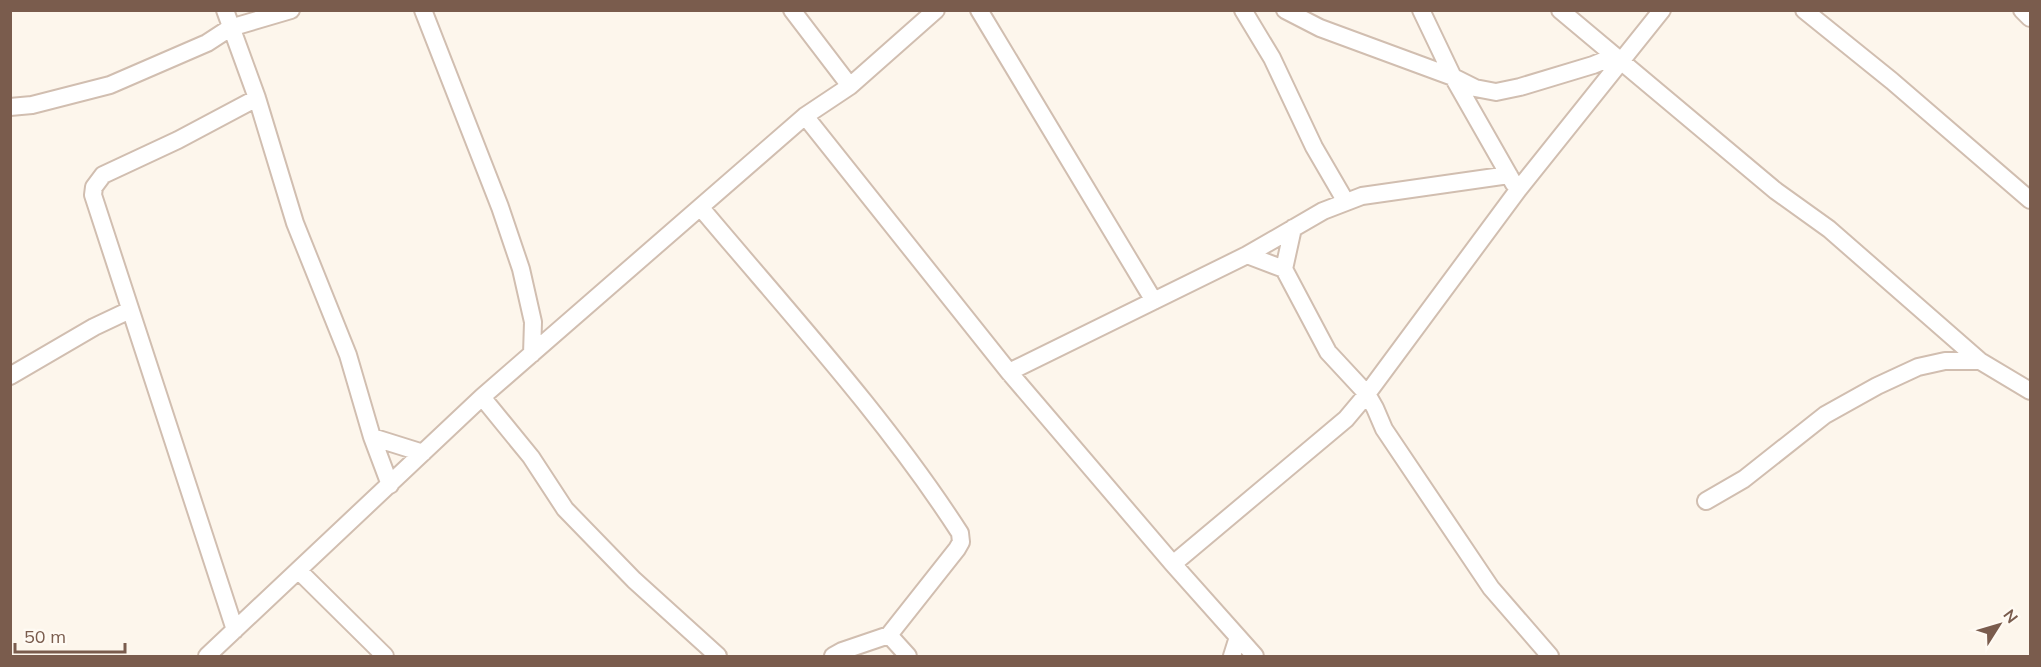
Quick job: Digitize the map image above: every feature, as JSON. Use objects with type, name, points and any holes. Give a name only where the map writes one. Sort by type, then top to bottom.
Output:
[{"type":"street","points":[[225,10],[257,98],[295,223],[348,356],[372,436],[390,485]]},
{"type":"street","points":[[10,107],[32,105],[110,85],[207,43],[230,28],[291,10]]},
{"type":"street","points":[[423,10],[500,207],[521,269],[533,322],[532,354]]},
{"type":"street","points":[[792,10],[850,86]]},
{"type":"street","points":[[207,657],[482,397],[806,116],[850,86],[936,10]]},
{"type":"street","points":[[979,10],[1154,301]]},
{"type":"street","points":[[1243,10],[1272,58],[1314,147],[1346,202]]},
{"type":"street","points":[[1285,10],[1320,28],[1453,77],[1475,88],[1496,92],[1618,58]]},
{"type":"street","points":[[1421,10],[1453,77],[1518,190]]},
{"type":"street","points":[[1560,10],[1776,191],[1829,229],[1980,361],[2031,391]]},
{"type":"street","points":[[1173,564],[1346,419],[1618,58],[1662,10]]},
{"type":"street","points":[[1804,10],[1892,81],[2031,200]]},
{"type":"street","points":[[2022,10],[2031,18]]},
{"type":"street","points":[[235,630],[93,195],[94,187],[104,175],[178,140],[257,98]]},
{"type":"street","points":[[806,116],[1009,372],[1255,657]]},
{"type":"street","points":[[1009,372],[1247,255],[1323,211],[1362,196],[1509,175]]},
{"type":"street","points":[[701,208],[864,402],[931,490],[960,533],[957,549],[889,635],[842,651],[833,657]]},
{"type":"street","points":[[1293,228],[1284,269],[1328,352],[1367,394],[1384,429],[1491,588],[1550,657]]},
{"type":"street","points":[[1247,255],[1284,269]]},
{"type":"street","points":[[10,376],[94,327],[130,310]]},
{"type":"street","points":[[533,322],[559,331]]},
{"type":"street","points":[[1706,501],[1744,479],[1826,415],[1877,386],[1918,367],[1944,361],[1980,361]]},
{"type":"street","points":[[482,397],[531,457],[565,509],[634,580],[718,657]]},
{"type":"street","points":[[372,436],[423,453]]},
{"type":"street","points":[[299,571],[385,657]]},
{"type":"street","points":[[889,635],[908,657]]},
{"type":"street","points":[[1232,657],[1238,637]]}]
